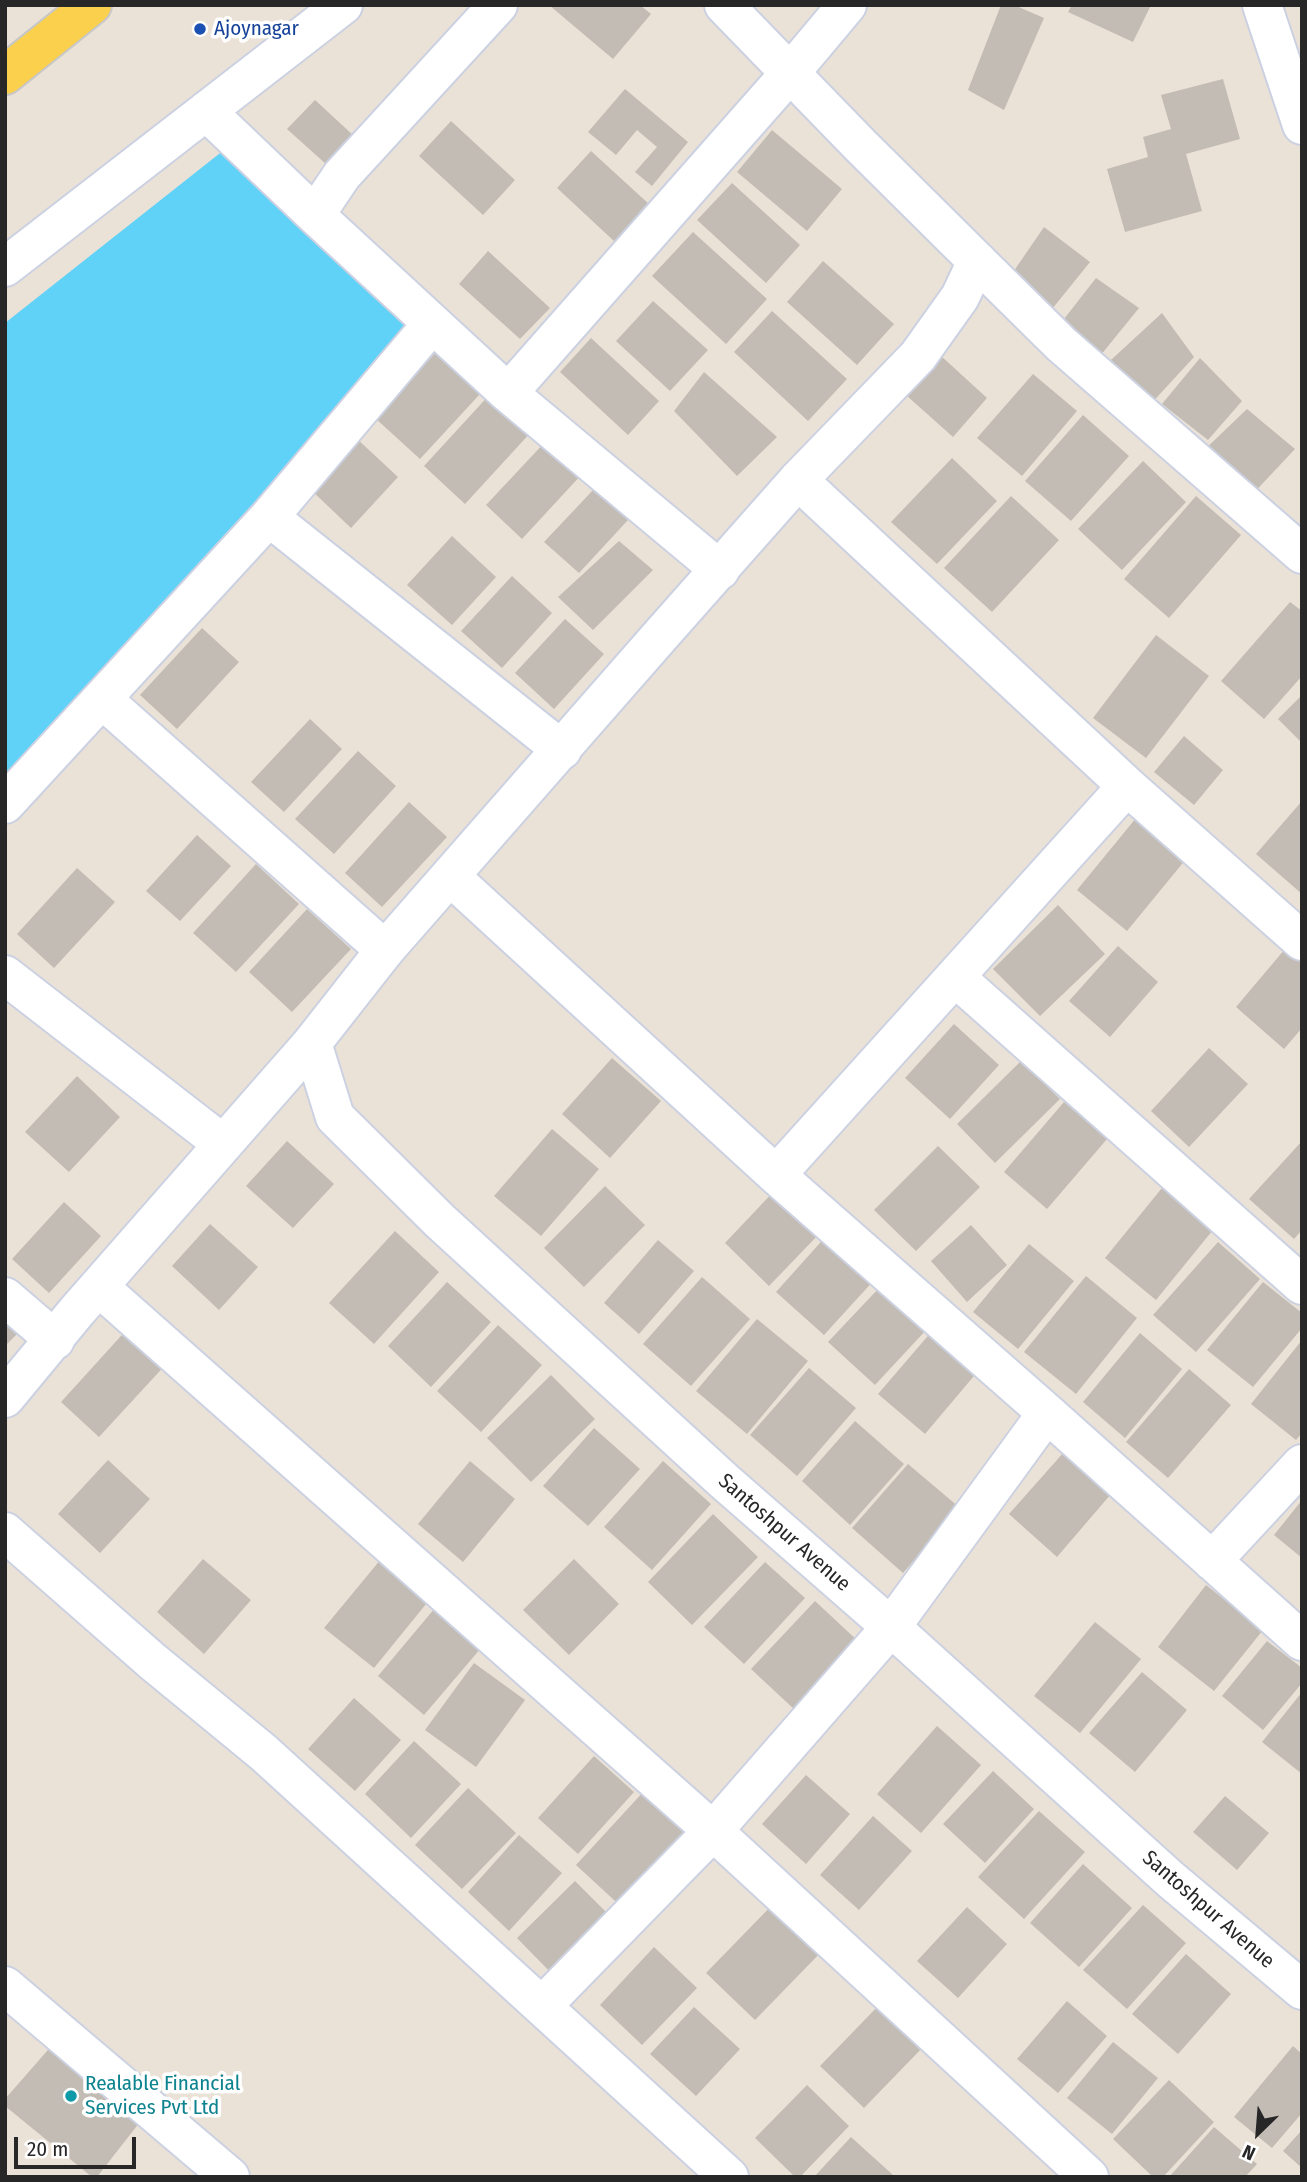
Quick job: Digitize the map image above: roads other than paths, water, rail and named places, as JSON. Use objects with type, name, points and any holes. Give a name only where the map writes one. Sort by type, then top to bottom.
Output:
[{"type":"main road","points":[[5,75],[92,5]]},
{"type":"street","points":[[5,267],[343,5]]},
{"type":"street","points":[[315,215],[342,175],[498,5]]},
{"type":"street","points":[[724,5],[1061,344],[1302,554]]},
{"type":"street","points":[[508,393],[847,5]]},
{"type":"street","points":[[1262,5],[1302,125]]},
{"type":"street","points":[[206,111],[508,393],[720,570]]},
{"type":"street","points":[[5,1398],[312,1043],[386,950],[798,480],[918,356],[960,297],[977,261]]},
{"type":"street","points":[[5,804],[269,517],[432,324]]},
{"type":"street","points":[[798,480],[1127,786],[1302,941]]},
{"type":"street","points":[[269,517],[562,750]]},
{"type":"street","points":[[102,699],[386,950]]},
{"type":"street","points":[[776,1175],[1127,786]]},
{"type":"street","points":[[451,877],[776,1175],[1302,1642]]},
{"type":"street","points":[[5,975],[223,1144]]},
{"type":"street","points":[[955,977],[1302,1285]]},
{"type":"street","name":"Santoshpur Avenue","points":[[312,1043],[335,1117],[440,1221],[724,1481],[891,1627],[1170,1879],[1302,1990]]},
{"type":"street","points":[[99,1287],[713,1831],[1089,2177]]},
{"type":"street","points":[[5,1297],[55,1340]]},
{"type":"street","points":[[543,2005],[713,1831],[891,1627],[1047,1413]]},
{"type":"street","points":[[1212,1561],[1302,1464]]},
{"type":"street","points":[[5,1532],[152,1661],[264,1753],[729,2177]]},
{"type":"street","points":[[5,1986],[230,2177]]},
{"type":"water","points":[[248,131],[417,326],[5,804],[5,323]]},
{"type":"place","name":"Ajoynagar","points":[[200,29]]},
{"type":"place","name":"Realable Financial Services Pvt Ltd","points":[[71,2096]]}]
